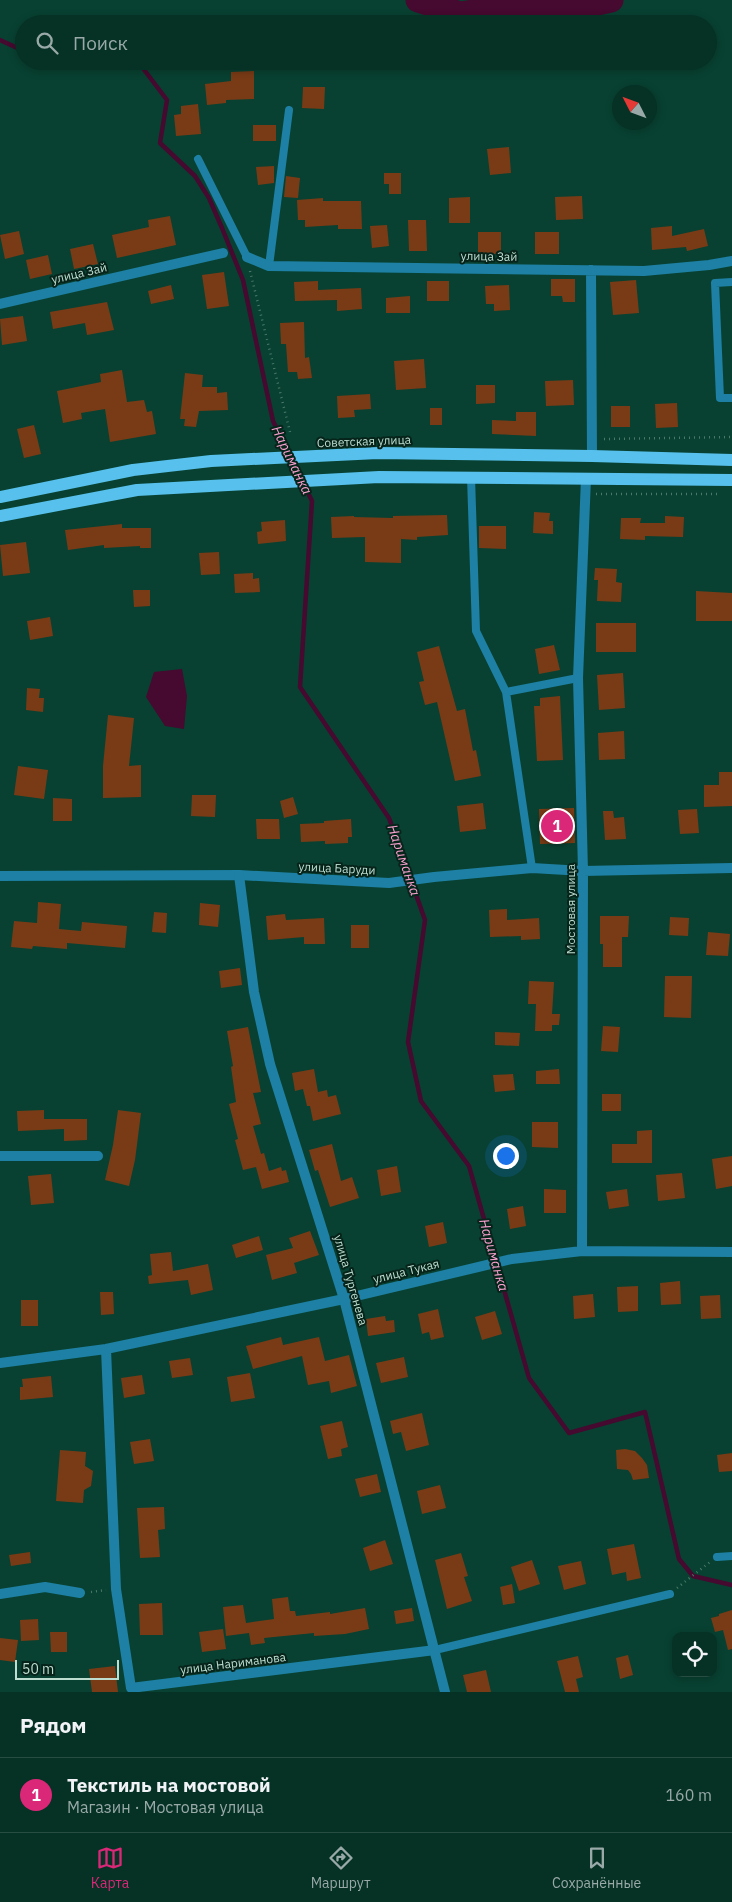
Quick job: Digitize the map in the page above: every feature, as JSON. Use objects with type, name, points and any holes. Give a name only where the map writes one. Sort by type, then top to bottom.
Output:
[{"type":"main road","name":"Советская улица","points":[[0,497],[133,470],[211,461],[378,453],[732,460]]},
{"type":"main road","points":[[0,516],[137,490],[379,477],[471,476],[732,480]]},
{"type":"street","name":"улица Зай","points":[[0,304],[223,253]]},
{"type":"street","name":"улица Зай","points":[[247,257],[269,266],[644,271],[732,261]]},
{"type":"street","points":[[591,270],[592,456]]},
{"type":"street","name":"Мостовая улица","points":[[582,1251],[583,871],[578,678],[586,478]]},
{"type":"street","name":"улица Баруди","points":[[0,876],[239,876],[389,883],[532,868],[583,871],[732,868]]},
{"type":"street","name":"улица Тургенева","points":[[239,876],[254,992],[270,1064],[344,1299],[446,1692]]},
{"type":"street","points":[[0,1156],[98,1156]]},
{"type":"street","name":"улица Тукая","points":[[0,1363],[106,1349],[344,1299],[512,1259],[582,1251],[732,1252]]},
{"type":"street","name":"улица Нариманова","points":[[106,1349],[116,1589],[131,1690],[435,1650]]},
{"type":"street","points":[[0,1594],[45,1587],[80,1593]]},
{"type":"lane","points":[[269,266],[288,110]]},
{"type":"lane","points":[[198,159],[247,257]]},
{"type":"lane","points":[[732,282],[715,283],[720,398],[732,398]]},
{"type":"lane","points":[[471,476],[476,631],[506,692],[532,868]]},
{"type":"lane","points":[[506,692],[578,678]]},
{"type":"lane","points":[[717,1557],[732,1556]]},
{"type":"lane","name":"улица Нариманова","points":[[435,1650],[670,1594]]},
{"type":"path","points":[[247,257],[290,432]]},
{"type":"path","points":[[592,439],[732,438]]},
{"type":"path","points":[[670,1594],[717,1557]]},
{"type":"path","points":[[80,1593],[116,1589]]},
{"type":"shaded area","points":[[182,669],[187,696],[184,729],[165,726],[146,697],[154,672]]},
{"type":"building","points":[[254,71],[254,99],[226,100],[226,103],[207,105],[205,84],[231,81],[231,72]]},
{"type":"building","points":[[303,87],[325,87],[324,109],[302,108]]},
{"type":"building","points":[[198,104],[201,134],[176,136],[174,115],[181,114],[181,106]]},
{"type":"building","points":[[253,125],[276,125],[276,141],[253,141]]},
{"type":"building","points":[[509,147],[511,173],[490,175],[487,149]]},
{"type":"building","points":[[274,166],[274,183],[258,185],[256,167]]},
{"type":"building","points":[[384,173],[401,173],[401,194],[389,194],[389,184],[384,184]]},
{"type":"building","points":[[286,176],[300,178],[298,198],[284,197]]},
{"type":"building","points":[[582,196],[583,219],[556,220],[555,197]]},
{"type":"building","points":[[470,197],[470,223],[449,223],[449,198]]},
{"type":"building","points":[[323,198],[323,201],[361,201],[362,229],[338,229],[338,225],[305,227],[305,220],[298,220],[297,200]]},
{"type":"building","points":[[170,216],[176,245],[117,258],[112,235],[149,227],[148,220]]},
{"type":"building","points":[[408,220],[426,220],[427,251],[409,251]]},
{"type":"building","points":[[387,225],[389,246],[372,248],[370,226]]},
{"type":"building","points":[[672,226],[672,236],[704,229],[708,246],[687,251],[686,247],[652,250],[651,228]]},
{"type":"building","points":[[19,231],[24,254],[5,259],[0,235]]},
{"type":"building","points":[[478,232],[501,232],[501,254],[478,254]]},
{"type":"building","points":[[535,232],[559,232],[559,254],[535,254]]},
{"type":"building","points":[[93,244],[98,264],[74,269],[70,249]]},
{"type":"building","points":[[48,255],[52,274],[30,279],[26,260]]},
{"type":"building","points":[[224,272],[229,306],[207,309],[202,275]]},
{"type":"building","points":[[551,279],[575,279],[575,302],[563,302],[562,296],[551,296]]},
{"type":"building","points":[[636,280],[639,313],[613,315],[610,282]]},
{"type":"building","points":[[318,281],[318,290],[361,288],[362,309],[337,311],[337,300],[295,301],[294,282]]},
{"type":"building","points":[[427,281],[449,281],[449,301],[427,301]]},
{"type":"building","points":[[171,285],[174,299],[151,304],[148,291]]},
{"type":"building","points":[[509,285],[510,310],[494,311],[494,304],[486,304],[485,286]]},
{"type":"building","points":[[410,296],[410,313],[386,313],[386,298]]},
{"type":"building","points":[[107,302],[114,330],[87,335],[85,323],[53,329],[50,312]]},
{"type":"building","points":[[23,316],[27,341],[2,345],[0,319]]},
{"type":"building","points":[[304,322],[305,358],[309,357],[312,378],[298,379],[297,372],[288,372],[286,344],[281,344],[280,323]]},
{"type":"building","points":[[424,359],[426,388],[396,390],[394,361]]},
{"type":"building","points":[[122,370],[127,402],[144,400],[147,412],[152,411],[156,434],[110,442],[105,409],[81,413],[82,419],[63,423],[57,391],[101,382],[100,374]]},
{"type":"building","points":[[185,373],[203,375],[202,387],[217,387],[217,393],[227,392],[228,410],[199,411],[196,427],[184,426],[185,419],[180,419]]},
{"type":"building","points":[[573,380],[574,405],[546,406],[545,381]]},
{"type":"building","points":[[476,385],[495,385],[495,403],[476,404]]},
{"type":"building","points":[[370,394],[371,409],[354,410],[355,417],[338,418],[337,396]]},
{"type":"building","points":[[677,403],[678,427],[656,428],[655,404]]},
{"type":"building","points":[[611,406],[630,406],[630,427],[611,427]]},
{"type":"building","points":[[430,408],[442,408],[442,425],[430,425]]},
{"type":"building","points":[[516,412],[536,412],[536,436],[492,434],[492,420],[516,421]]},
{"type":"building","points":[[34,425],[41,454],[24,458],[17,429]]},
{"type":"building","points":[[534,512],[550,513],[549,521],[553,521],[553,534],[533,533]]},
{"type":"building","points":[[447,515],[448,535],[417,537],[417,540],[401,539],[401,563],[365,562],[365,537],[332,538],[331,517],[393,518],[393,516]]},
{"type":"building","points":[[665,516],[684,517],[683,537],[645,536],[645,540],[620,539],[621,518],[641,518],[640,523],[665,523]]},
{"type":"building","points":[[285,520],[286,541],[258,544],[257,532],[262,531],[261,522]]},
{"type":"building","points":[[122,524],[122,528],[151,528],[151,548],[140,548],[140,546],[104,548],[104,545],[68,550],[65,530]]},
{"type":"building","points":[[479,526],[506,526],[506,549],[479,548]]},
{"type":"building","points":[[26,542],[30,573],[3,576],[0,545]]},
{"type":"building","points":[[219,552],[220,574],[201,575],[199,553]]},
{"type":"building","points":[[595,568],[617,569],[616,582],[622,583],[621,602],[597,601],[598,580],[594,580]]},
{"type":"building","points":[[253,573],[253,579],[259,578],[260,592],[235,593],[234,574]]},
{"type":"building","points":[[133,590],[150,590],[150,606],[134,607]]},
{"type":"building","points":[[696,591],[732,593],[732,621],[696,621]]},
{"type":"building","points":[[50,617],[53,636],[30,640],[27,621]]},
{"type":"building","points":[[596,623],[636,623],[636,652],[596,652]]},
{"type":"building","points":[[554,645],[560,670],[539,674],[535,649]]},
{"type":"building","points":[[439,646],[457,711],[465,709],[473,751],[476,750],[481,776],[455,781],[437,702],[425,705],[419,682],[424,681],[417,652]]},
{"type":"building","points":[[623,673],[625,708],[599,710],[597,675]]},
{"type":"building","points":[[27,688],[40,689],[39,698],[44,698],[43,712],[26,710]]},
{"type":"building","points":[[560,696],[563,760],[537,761],[534,706],[540,706],[540,698]]},
{"type":"building","points":[[108,715],[134,718],[129,766],[141,765],[141,797],[103,798],[103,766]]},
{"type":"building","points":[[624,731],[625,759],[599,760],[598,733]]},
{"type":"building","points":[[18,766],[48,770],[44,799],[14,795]]},
{"type":"building","points":[[719,772],[732,772],[732,806],[704,807],[704,785],[719,785]]},
{"type":"building","points":[[192,795],[216,795],[215,817],[191,816]]},
{"type":"building","points":[[293,797],[298,814],[284,818],[280,801]]},
{"type":"building","points":[[53,798],[72,799],[72,821],[53,821]]},
{"type":"building","points":[[483,803],[486,829],[460,832],[457,806]]},
{"type":"building","points":[[574,808],[575,843],[540,844],[539,809]]},
{"type":"building","points":[[697,809],[699,833],[680,834],[678,810]]},
{"type":"building","points":[[603,811],[613,811],[614,818],[624,817],[626,839],[605,840]]},
{"type":"building","points":[[256,819],[279,819],[280,839],[257,839]]},
{"type":"building","points":[[351,819],[352,837],[348,837],[348,843],[325,844],[325,841],[301,842],[300,824]]},
{"type":"building","points":[[38,902],[61,904],[59,929],[81,931],[82,922],[127,926],[125,948],[67,943],[67,949],[33,946],[32,949],[11,947],[14,921],[37,923]]},
{"type":"building","points":[[200,903],[220,905],[218,927],[199,925]]},
{"type":"building","points":[[507,909],[507,920],[539,918],[540,939],[521,940],[521,936],[490,937],[489,910]]},
{"type":"building","points":[[154,912],[167,913],[166,933],[152,932]]},
{"type":"building","points":[[285,914],[286,920],[324,918],[325,944],[304,944],[304,937],[268,940],[266,916]]},
{"type":"building","points":[[600,916],[629,916],[628,937],[622,937],[622,967],[603,967],[603,944],[600,944]]},
{"type":"building","points":[[670,917],[689,918],[688,936],[669,935]]},
{"type":"building","points":[[351,925],[369,925],[369,948],[351,948]]},
{"type":"building","points":[[708,932],[730,934],[728,956],[706,955]]},
{"type":"building","points":[[240,968],[242,985],[221,988],[219,971]]},
{"type":"building","points":[[665,976],[692,976],[691,1018],[664,1017]]},
{"type":"building","points":[[529,981],[554,982],[552,1014],[560,1014],[559,1025],[552,1025],[552,1031],[535,1031],[536,1004],[528,1004]]},
{"type":"building","points":[[603,1026],[620,1027],[618,1052],[601,1051]]},
{"type":"building","points":[[248,1027],[261,1092],[253,1093],[261,1124],[253,1126],[261,1154],[264,1153],[269,1171],[281,1167],[282,1171],[286,1170],[289,1182],[262,1189],[256,1167],[243,1170],[235,1140],[238,1139],[229,1104],[236,1102],[231,1067],[233,1066],[227,1031]]},
{"type":"building","points":[[495,1032],[520,1033],[519,1046],[495,1045]]},
{"type":"building","points":[[314,1069],[318,1092],[327,1090],[328,1097],[336,1095],[341,1114],[313,1121],[310,1106],[307,1106],[303,1089],[295,1091],[292,1073]]},
{"type":"building","points":[[559,1069],[560,1084],[536,1084],[536,1071]]},
{"type":"building","points":[[513,1074],[515,1090],[495,1092],[493,1075]]},
{"type":"building","points":[[602,1094],[621,1094],[621,1111],[602,1111]]},
{"type":"building","points":[[44,1110],[44,1119],[87,1119],[87,1140],[64,1141],[64,1129],[18,1131],[17,1111]]},
{"type":"building","points":[[118,1110],[141,1113],[135,1160],[129,1186],[105,1180]]},
{"type":"building","points":[[532,1122],[558,1122],[558,1148],[532,1147]]},
{"type":"building","points":[[652,1130],[652,1163],[612,1163],[612,1144],[637,1144],[637,1131]]},
{"type":"building","points":[[332,1144],[341,1181],[352,1177],[359,1198],[330,1207],[318,1170],[315,1171],[309,1150]]},
{"type":"building","points":[[732,1156],[732,1186],[716,1189],[712,1159]]},
{"type":"building","points":[[397,1166],[401,1192],[381,1196],[377,1170]]},
{"type":"building","points":[[682,1173],[685,1198],[658,1201],[656,1175]]},
{"type":"building","points":[[51,1174],[54,1203],[31,1205],[28,1176]]},
{"type":"building","points":[[544,1189],[566,1190],[566,1213],[544,1213]]},
{"type":"building","points":[[627,1189],[629,1206],[609,1209],[606,1192]]},
{"type":"building","points":[[523,1206],[526,1226],[510,1229],[507,1209]]},
{"type":"building","points":[[443,1222],[447,1243],[429,1247],[425,1226]]},
{"type":"building","points":[[310,1231],[319,1255],[294,1263],[297,1273],[272,1280],[266,1255],[293,1248],[289,1238]]},
{"type":"building","points":[[259,1236],[263,1250],[236,1258],[232,1245]]},
{"type":"building","points":[[171,1252],[173,1271],[208,1264],[213,1290],[191,1295],[188,1280],[149,1284],[148,1276],[152,1275],[150,1254]]},
{"type":"building","points":[[680,1281],[681,1304],[661,1305],[660,1283]]},
{"type":"building","points":[[638,1286],[638,1311],[618,1312],[617,1287]]},
{"type":"building","points":[[100,1292],[113,1292],[114,1314],[101,1315]]},
{"type":"building","points":[[593,1294],[595,1317],[574,1319],[573,1296]]},
{"type":"building","points":[[720,1295],[721,1318],[701,1319],[700,1296]]},
{"type":"building","points":[[21,1300],[38,1300],[38,1326],[21,1326]]},
{"type":"building","points":[[438,1309],[444,1337],[431,1340],[429,1332],[422,1334],[418,1314]]},
{"type":"building","points":[[495,1311],[502,1334],[482,1340],[475,1317]]},
{"type":"building","points":[[385,1316],[386,1321],[394,1320],[395,1332],[368,1336],[366,1319]]},
{"type":"building","points":[[281,1337],[283,1345],[319,1337],[325,1361],[349,1355],[357,1386],[331,1393],[329,1381],[308,1385],[302,1356],[253,1369],[246,1346]]},
{"type":"building","points":[[404,1357],[408,1377],[381,1383],[376,1363]]},
{"type":"building","points":[[190,1358],[193,1375],[172,1378],[169,1361]]},
{"type":"building","points":[[250,1373],[255,1398],[231,1402],[227,1377]]},
{"type":"building","points":[[142,1375],[145,1394],[124,1398],[121,1378]]},
{"type":"building","points":[[51,1376],[53,1397],[20,1400],[20,1387],[23,1387],[22,1379]]},
{"type":"building","points":[[422,1413],[429,1445],[406,1451],[401,1432],[393,1434],[390,1421]]},
{"type":"building","points":[[342,1421],[348,1447],[341,1449],[342,1456],[328,1459],[320,1426]]},
{"type":"building","points":[[150,1439],[154,1461],[134,1464],[130,1442]]},
{"type":"building","points":[[60,1450],[86,1452],[85,1466],[93,1471],[91,1486],[84,1490],[83,1503],[56,1501]]},
{"type":"building","points":[[616,1450],[635,1451],[642,1458],[647,1465],[649,1478],[633,1480],[628,1470],[617,1469]]},
{"type":"building","points":[[732,1453],[732,1471],[719,1472],[717,1455]]},
{"type":"building","points":[[377,1474],[381,1492],[360,1497],[355,1479]]},
{"type":"building","points":[[440,1485],[446,1508],[422,1514],[417,1491]]},
{"type":"building","points":[[164,1507],[165,1529],[158,1530],[160,1557],[140,1558],[137,1508]]},
{"type":"building","points":[[385,1540],[393,1564],[370,1571],[363,1548]]},
{"type":"building","points":[[634,1544],[641,1578],[627,1581],[626,1572],[612,1575],[607,1549]]},
{"type":"building","points":[[30,1552],[31,1563],[11,1566],[9,1555]]},
{"type":"building","points":[[461,1553],[468,1576],[464,1577],[472,1601],[447,1609],[435,1560]]},
{"type":"building","points":[[532,1560],[540,1584],[519,1591],[511,1567]]},
{"type":"building","points":[[581,1561],[586,1584],[564,1590],[558,1566]]},
{"type":"building","points":[[512,1584],[515,1603],[503,1605],[500,1587]]},
{"type":"building","points":[[288,1597],[290,1611],[295,1611],[296,1616],[330,1612],[330,1614],[365,1608],[369,1629],[345,1634],[314,1636],[314,1633],[264,1638],[265,1643],[251,1645],[249,1633],[226,1636],[223,1607],[243,1605],[246,1623],[274,1619],[272,1599]]},
{"type":"building","points":[[162,1603],[163,1635],[140,1635],[139,1604]]},
{"type":"building","points":[[412,1608],[414,1621],[396,1624],[394,1611]]},
{"type":"building","points":[[732,1610],[732,1649],[728,1650],[723,1630],[715,1632],[711,1618],[719,1616],[719,1614]]},
{"type":"building","points":[[38,1619],[39,1640],[21,1641],[20,1620]]},
{"type":"building","points":[[223,1629],[226,1649],[202,1652],[199,1632]]},
{"type":"building","points":[[50,1632],[67,1632],[67,1652],[51,1652]]},
{"type":"building","points":[[0,1638],[18,1640],[15,1662],[0,1660]]},
{"type":"building","points":[[628,1655],[633,1675],[620,1679],[616,1658]]},
{"type":"building","points":[[578,1656],[583,1677],[576,1679],[579,1692],[565,1692],[557,1661]]},
{"type":"building","points":[[115,1666],[118,1692],[92,1692],[89,1669]]},
{"type":"building","points":[[486,1670],[491,1692],[467,1692],[463,1675]]},
{"type":"waterway","points":[[418,0],[460,14],[508,7],[593,4],[611,0]]},
{"type":"waterway","name":"Нариманка","points":[[0,40],[15,47]]},
{"type":"waterway","name":"Нариманка","points":[[144,70],[167,100],[160,143],[195,176],[209,198],[243,280],[273,421],[312,501],[300,687],[389,818],[425,920],[408,1042],[421,1101],[469,1166],[529,1378],[569,1433],[645,1412],[679,1559],[693,1576],[732,1585]]},
{"type":"place","name":"Текстиль на мостовой","points":[[557,826]]}]
